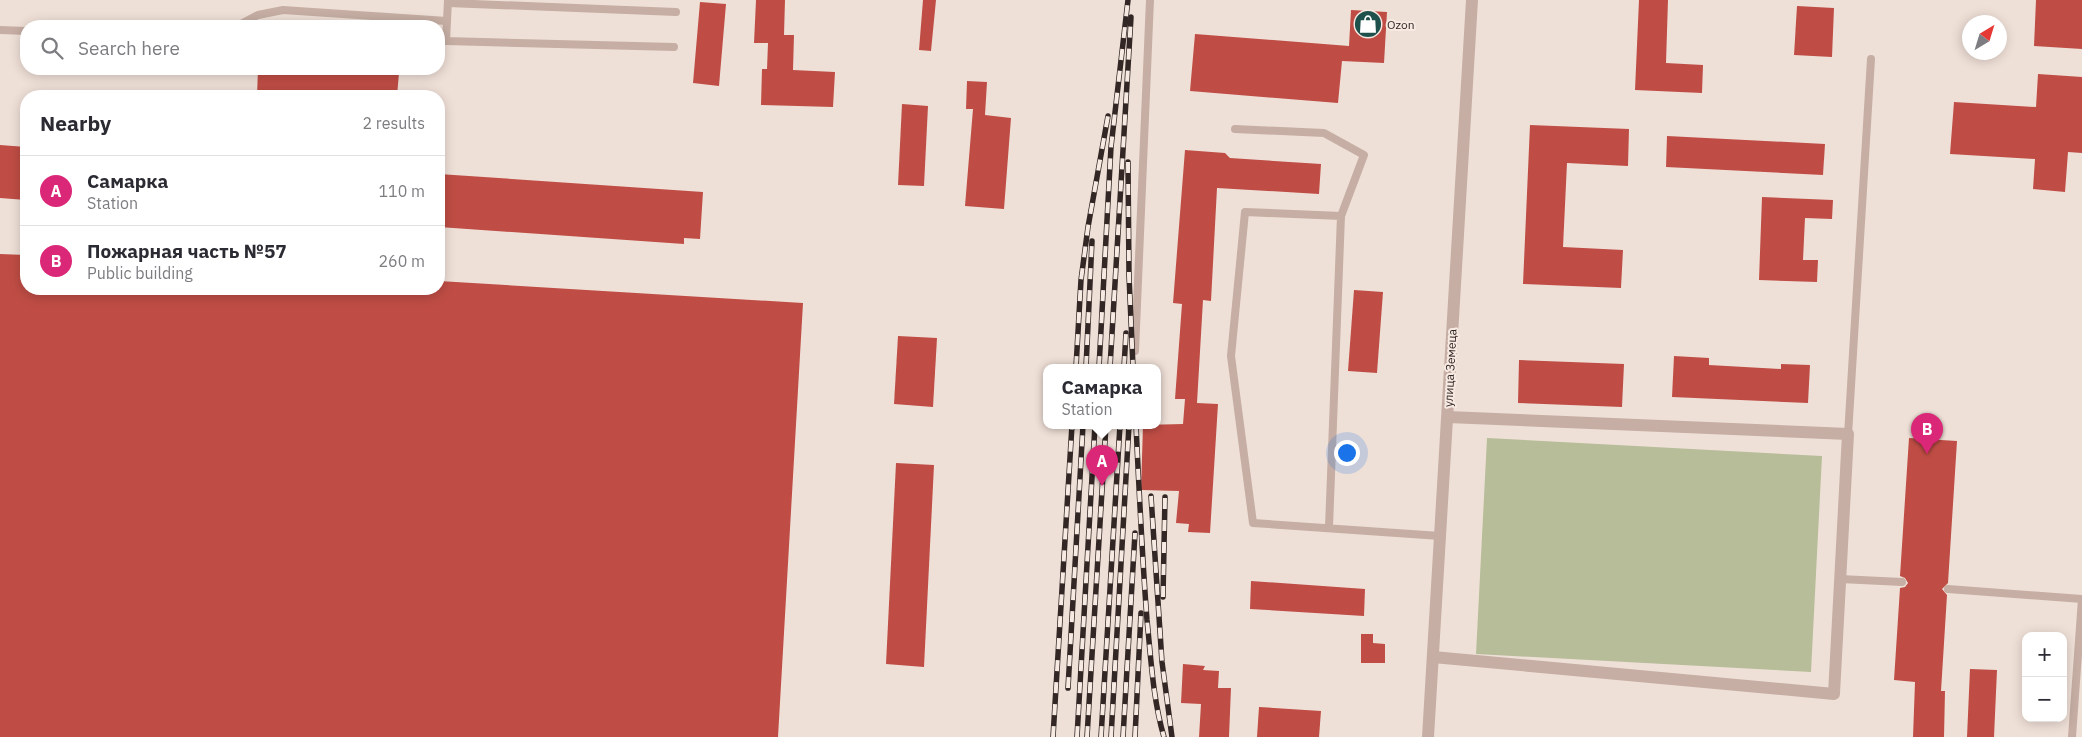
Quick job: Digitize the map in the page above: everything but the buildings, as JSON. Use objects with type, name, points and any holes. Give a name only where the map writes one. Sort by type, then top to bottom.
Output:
[{"type":"street","name":"улица Земеца","points":[[1428,737],[1472,0]]},
{"type":"street","points":[[1433,657],[1834,694],[1848,436],[1448,417]]},
{"type":"lane","points":[[1135,350],[1150,0]]},
{"type":"lane","points":[[674,47],[446,41],[448,2],[676,12]]},
{"type":"lane","points":[[248,20],[258,15],[283,10],[432,20]]},
{"type":"lane","points":[[0,30],[20,31]]},
{"type":"lane","points":[[1848,436],[1871,59]]},
{"type":"lane","points":[[1235,129],[1324,133],[1364,155],[1341,216],[1329,527]]},
{"type":"lane","points":[[1341,216],[1245,212],[1231,356],[1253,523],[1440,536]]},
{"type":"lane","points":[[1840,579],[1902,582]]},
{"type":"lane","points":[[1948,589],[2082,599],[2072,737]]},
{"type":"green space","points":[[1487,438],[1822,456],[1811,672],[1476,654]]},
{"type":"railway","points":[[1099,364],[1111,147],[1128,0]]},
{"type":"railway","points":[[1110,364],[1131,17]]},
{"type":"railway","points":[[1076,364],[1081,280],[1088,227],[1108,116]]},
{"type":"railway","points":[[1128,162],[1129,276],[1133,364]]},
{"type":"railway","points":[[1086,364],[1092,241]]},
{"type":"railway","points":[[1124,364],[1126,333]]},
{"type":"railway","points":[[1053,737],[1072,429]]},
{"type":"railway","points":[[1068,688],[1083,429]]},
{"type":"railway","points":[[1077,737],[1095,429]]},
{"type":"railway","points":[[1087,737],[1106,429]]},
{"type":"railway","points":[[1101,737],[1120,429]]},
{"type":"railway","points":[[1111,737],[1129,429]]},
{"type":"railway","points":[[1136,429],[1147,620],[1155,694],[1164,737]]},
{"type":"railway","points":[[1151,496],[1162,662],[1172,737]]},
{"type":"railway","points":[[1163,597],[1165,497]]},
{"type":"railway","points":[[1123,737],[1135,533]]},
{"type":"railway","points":[[1135,737],[1141,613]]},
{"type":"place","name":"Ozon","points":[[1368,24]]},
{"type":"place","name":"Пожарная часть №57","points":[[1927,454]]},
{"type":"place","name":"Самарка","points":[[1102,486]]}]
